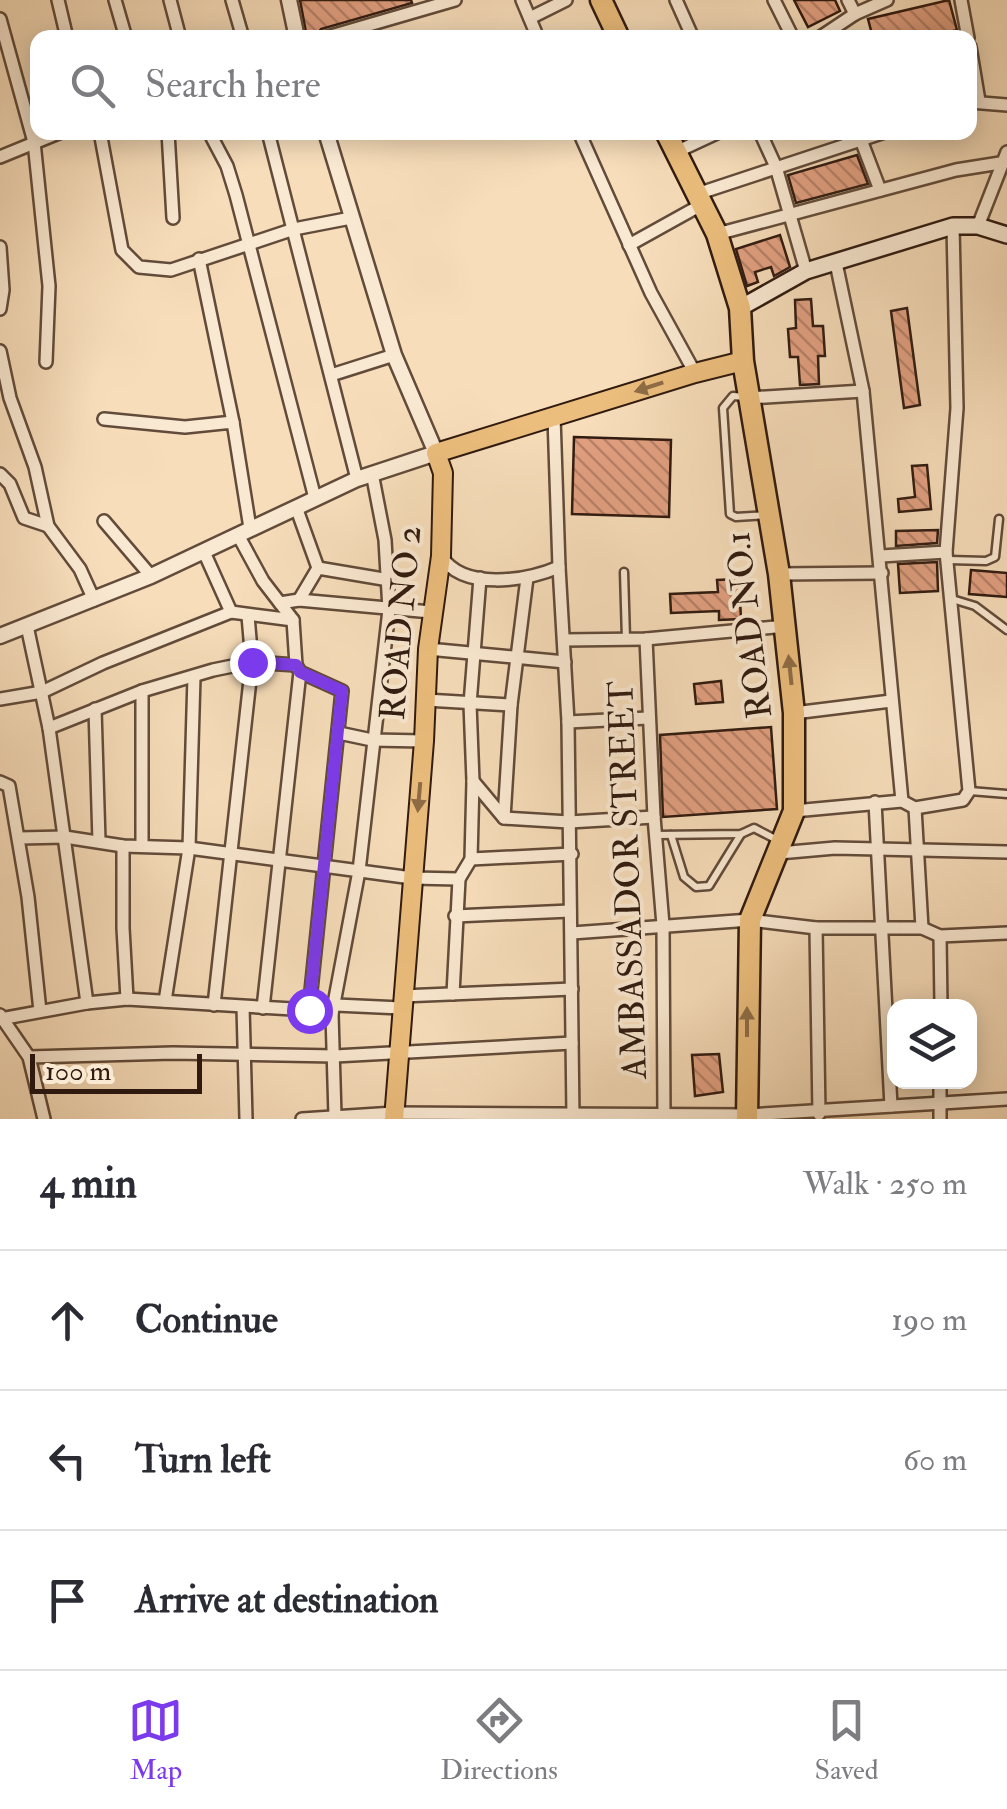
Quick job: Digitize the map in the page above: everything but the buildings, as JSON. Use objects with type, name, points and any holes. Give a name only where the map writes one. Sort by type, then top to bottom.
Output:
[{"type":"highway","points":[[601,0],[615,30]]},
{"type":"highway","name":"ROAD NO.1","points":[[670,140],[717,234],[740,308],[743,361],[779,574],[794,713],[794,811],[750,920],[747,1117]]},
{"type":"main road","points":[[740,308],[806,271],[954,226],[978,226],[1007,235]]},
{"type":"main road","points":[[436,453],[743,361]]},
{"type":"main road","name":"ROAD NO 2","points":[[394,1116],[428,649],[440,556],[444,473],[436,453]]},
{"type":"street","points":[[58,0],[66,30]]},
{"type":"street","points":[[115,0],[124,30]]},
{"type":"street","points":[[170,0],[178,30]]},
{"type":"street","points":[[232,0],[241,30]]},
{"type":"street","points":[[289,0],[295,30]]},
{"type":"street","points":[[352,30],[455,0]]},
{"type":"street","points":[[522,0],[535,30]]},
{"type":"street","points":[[530,18],[566,0]]},
{"type":"street","points":[[676,0],[689,30]]},
{"type":"street","points":[[774,0],[788,30]]},
{"type":"street","points":[[848,0],[854,14]]},
{"type":"street","points":[[831,30],[854,14],[887,0]]},
{"type":"street","points":[[961,0],[967,30]]},
{"type":"street","points":[[0,19],[30,128]]},
{"type":"street","points":[[977,101],[1007,105]]},
{"type":"street","points":[[0,157],[39,140]]},
{"type":"street","points":[[101,140],[122,250],[139,267],[161,271],[294,229],[351,218]]},
{"type":"street","points":[[168,140],[172,218]]},
{"type":"street","points":[[212,140],[227,166],[314,498]]},
{"type":"street","points":[[270,140],[357,479]]},
{"type":"street","points":[[0,636],[151,576],[357,479],[436,453],[394,355],[328,140]]},
{"type":"street","points":[[584,140],[630,245],[695,373]]},
{"type":"street","points":[[676,152],[701,140]]},
{"type":"street","points":[[764,140],[776,167],[806,271]]},
{"type":"street","points":[[630,245],[699,200],[852,140]]},
{"type":"street","points":[[861,140],[880,190]]},
{"type":"street","points":[[34,142],[50,286],[46,362]]},
{"type":"street","points":[[717,234],[1004,158]]},
{"type":"street","points":[[978,226],[1004,158]]},
{"type":"street","points":[[794,811],[902,801],[915,808],[963,800],[969,791],[947,556],[957,408],[954,226]]},
{"type":"street","points":[[0,246],[0,308]]},
{"type":"street","points":[[199,259],[232,422],[244,532],[263,581],[293,620],[298,668],[263,1008]]},
{"type":"street","points":[[836,263],[863,391],[902,801]]},
{"type":"street","points":[[0,352],[10,398],[36,467],[48,526],[80,569],[94,600]]},
{"type":"street","points":[[331,375],[394,355]]},
{"type":"street","points":[[748,398],[863,391]]},
{"type":"street","points":[[554,417],[572,854],[573,1115]]},
{"type":"street","points":[[104,419],[185,427],[232,422]]},
{"type":"street","points":[[335,1116],[334,1010],[358,871],[389,610],[389,580],[372,473]]},
{"type":"street","points":[[0,474],[10,484],[24,518],[48,526]]},
{"type":"street","points":[[296,507],[318,568]]},
{"type":"street","points":[[104,521],[151,576]]},
{"type":"street","points":[[204,552],[230,612]]},
{"type":"street","points":[[440,556],[453,569],[480,578],[527,578],[558,568]]},
{"type":"street","points":[[881,556],[947,556]]},
{"type":"street","points":[[318,568],[389,580]]},
{"type":"street","points":[[299,600],[318,568]]},
{"type":"street","points":[[779,574],[882,573]]},
{"type":"street","points":[[453,994],[459,880],[470,859],[470,704],[480,578]]},
{"type":"street","points":[[504,818],[511,705],[527,578]]},
{"type":"street","points":[[280,603],[299,600],[432,612]]},
{"type":"street","points":[[0,699],[42,692],[103,662],[230,612],[293,620]]},
{"type":"street","points":[[214,1005],[252,662],[248,616]]},
{"type":"street","points":[[27,626],[49,728],[87,1003]]},
{"type":"street","points":[[564,640],[646,639],[786,626]]},
{"type":"street","name":"AMBASSADOR STREET","points":[[646,639],[662,925],[664,1116]]},
{"type":"street","points":[[428,649],[566,662]]},
{"type":"street","points":[[49,728],[142,691],[252,662],[298,668],[340,688],[309,1010]]},
{"type":"street","points":[[165,1001],[189,848],[194,677]]},
{"type":"street","points":[[142,691],[142,846]]},
{"type":"street","points":[[426,700],[511,705]]},
{"type":"street","points":[[794,713],[891,701]]},
{"type":"street","points":[[95,709],[99,841]]},
{"type":"street","points":[[568,722],[648,718]]},
{"type":"street","points":[[338,733],[372,740],[424,741]]},
{"type":"street","points":[[473,781],[504,818],[569,822],[654,818]]},
{"type":"street","points":[[0,782],[10,788],[12,817],[20,838],[40,1010]]},
{"type":"street","points":[[875,802],[890,1106]]},
{"type":"street","points":[[915,808],[922,928]]},
{"type":"street","points":[[20,838],[65,837],[123,846],[189,848],[412,878],[459,880]]},
{"type":"street","points":[[123,846],[122,928],[128,999]]},
{"type":"street","points":[[780,848],[1007,852]]},
{"type":"street","points":[[470,859],[572,854]]},
{"type":"street","points":[[455,916],[570,911]]},
{"type":"street","points":[[572,934],[750,920],[816,928],[922,928],[940,936],[1007,933]]},
{"type":"street","points":[[816,928],[819,1115]]},
{"type":"street","points":[[940,936],[941,999]]},
{"type":"street","points":[[44,1119],[28,1057],[0,1018],[128,999],[334,1010],[453,994],[572,989]]},
{"type":"street","points":[[243,1007],[246,1119]]},
{"type":"street","points":[[28,1057],[173,1053],[335,1056],[572,1043]]},
{"type":"street","points":[[940,1089],[940,1119]]},
{"type":"street","points":[[302,1119],[819,1115],[1007,1099]]},
{"type":"lane","points":[[748,398],[733,396],[723,408],[730,514],[768,515]]},
{"type":"lane","points":[[947,556],[986,560],[995,557],[1000,519]]},
{"type":"lane","points":[[624,572],[626,640]]},
{"type":"lane","points":[[951,599],[975,606],[1007,630]]},
{"type":"lane","points":[[969,791],[1007,794]]},
{"type":"lane","points":[[655,835],[741,834],[754,828],[780,848]]},
{"type":"lane","points":[[671,835],[684,877],[696,887],[710,886],[741,834]]},
{"type":"route","points":[[252,662],[296,665],[300,672],[342,691],[309,1010]]}]
